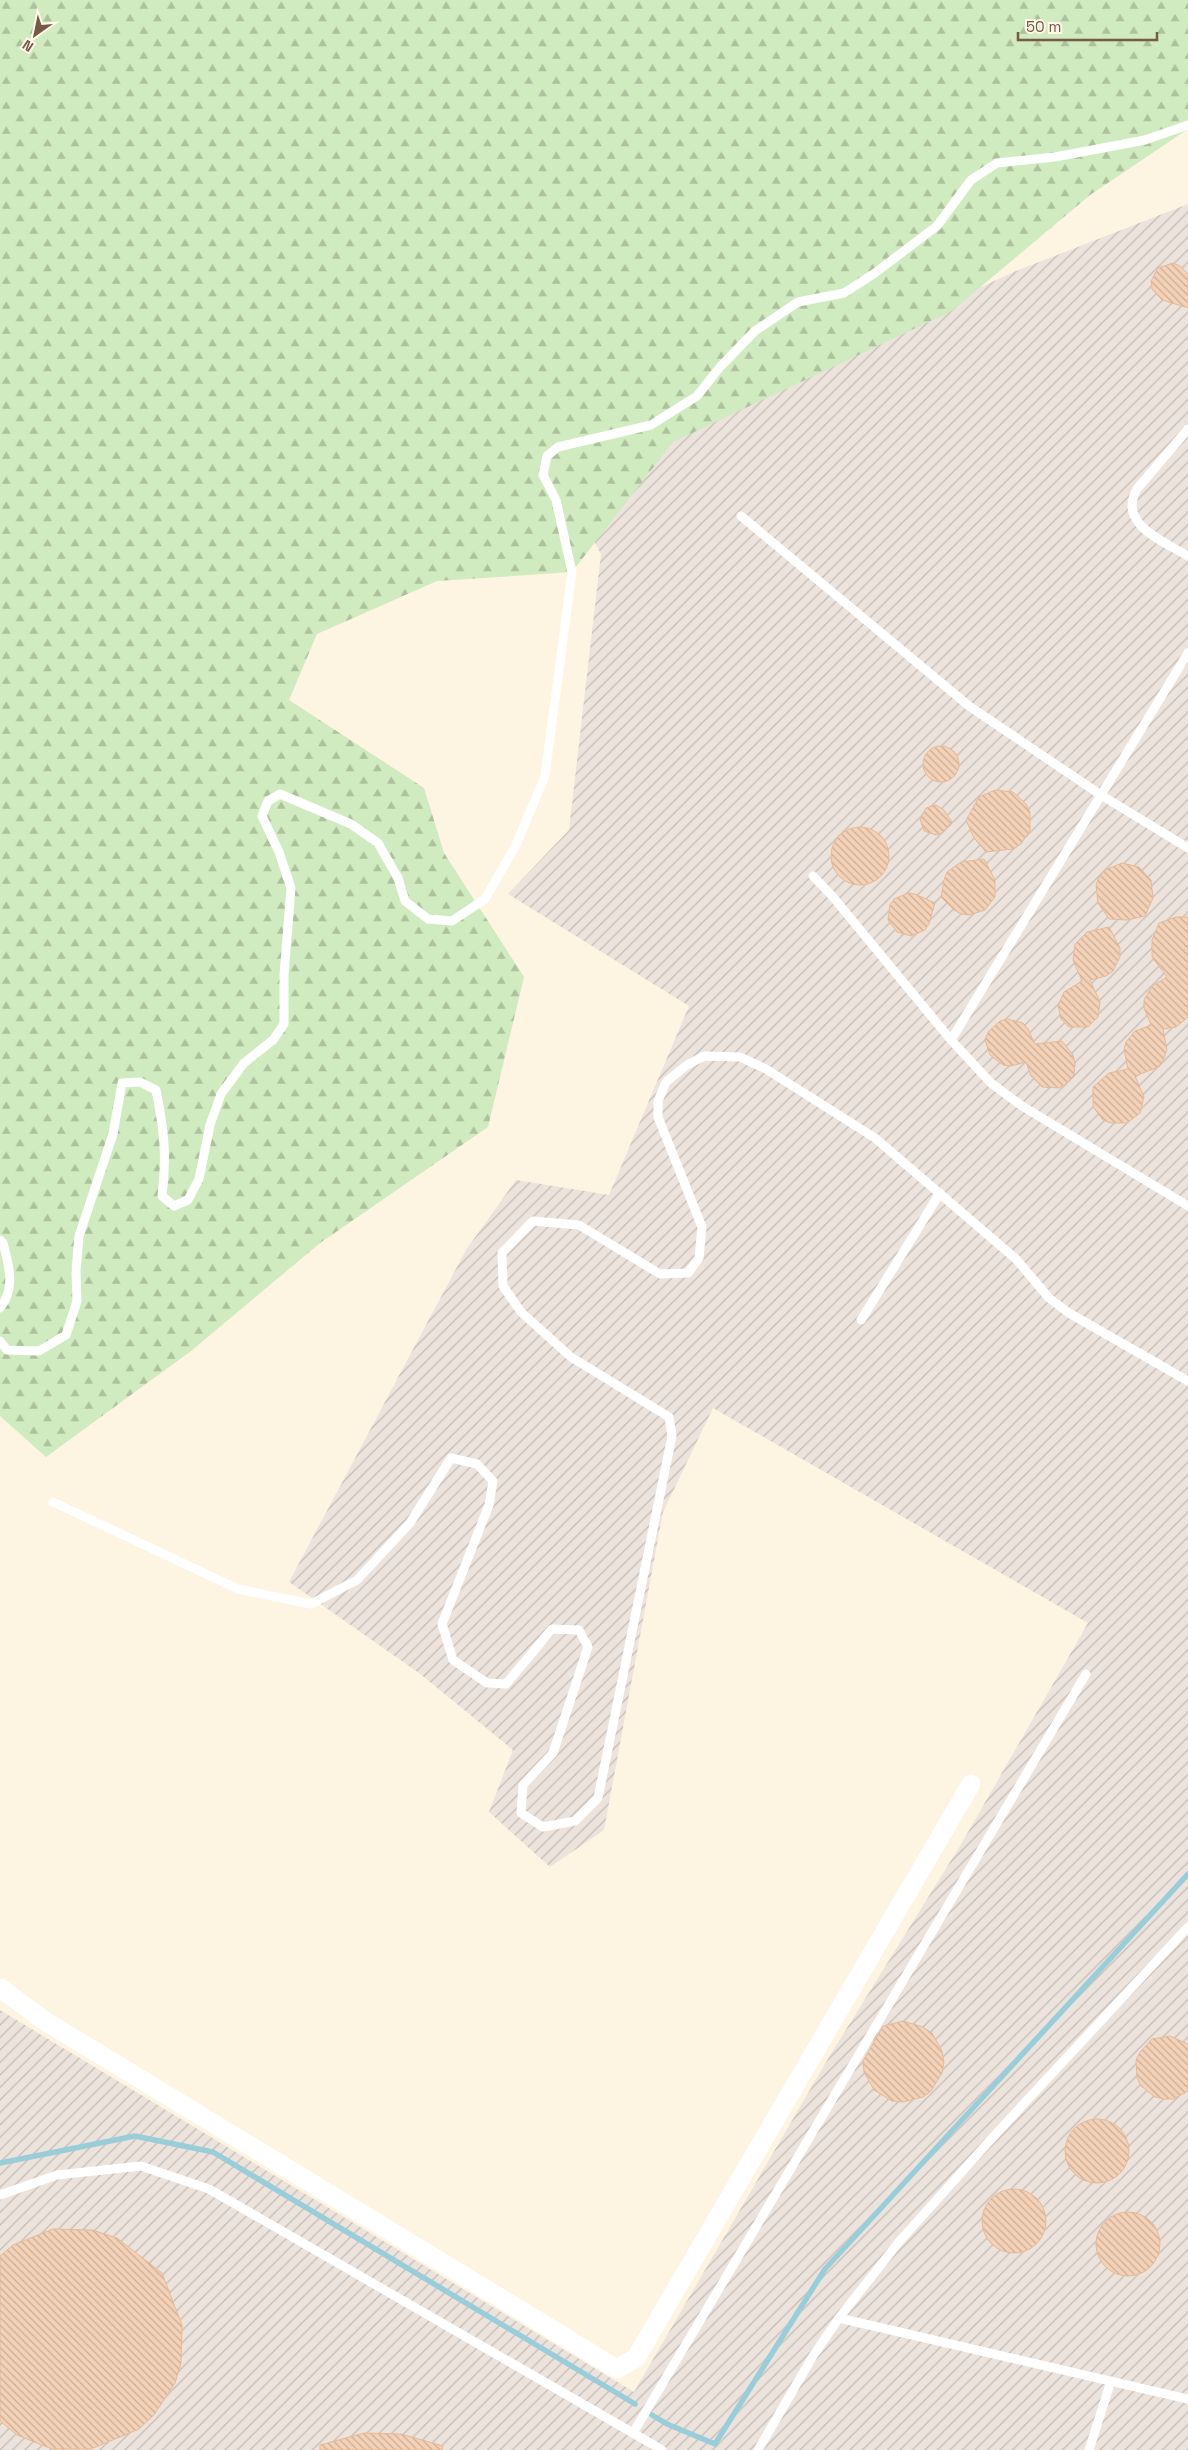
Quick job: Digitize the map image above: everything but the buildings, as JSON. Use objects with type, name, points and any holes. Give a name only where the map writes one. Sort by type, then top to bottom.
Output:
[{"type":"street","points":[[0,1988],[54,2026],[617,2369],[636,2358],[972,1784]]},
{"type":"lane","points":[[0,1341],[8,1350],[39,1351],[66,1335],[77,1301],[76,1271],[79,1236],[113,1134],[122,1083],[140,1082],[156,1090],[163,1123],[166,1164],[162,1196],[174,1206],[188,1200],[199,1179],[210,1125],[221,1094],[244,1062],[273,1040],[284,1024],[284,975],[291,888],[279,852],[262,816],[268,801],[280,794],[350,824],[378,843],[398,878],[406,900],[428,918],[452,921],[485,899],[516,845],[545,776],[572,572],[556,500],[543,474],[547,456],[558,447],[651,425],[697,396],[720,367],[755,331],[798,302],[844,293],[875,273],[937,226],[971,180],[997,163],[1055,158],[1145,140],[1188,125]]},
{"type":"lane","points":[[1188,429],[1138,489],[1132,498],[1131,512],[1140,526],[1188,556]]},
{"type":"lane","points":[[741,516],[969,706],[1100,795],[1188,848]]},
{"type":"lane","points":[[951,1040],[1188,653]]},
{"type":"lane","points":[[813,876],[833,897],[951,1040],[991,1083],[1022,1106],[1188,1206]]},
{"type":"lane","points":[[53,1502],[238,1589],[312,1604],[357,1580],[410,1523],[452,1458],[477,1464],[493,1482],[489,1504],[442,1624],[453,1660],[487,1683],[506,1684],[552,1629],[579,1630],[588,1648],[553,1753],[523,1786],[521,1813],[543,1827],[575,1821],[598,1798],[672,1436],[669,1417],[571,1357],[521,1312],[503,1286],[502,1253],[532,1221],[579,1225],[660,1274],[688,1273],[699,1258],[702,1227],[658,1117],[658,1101],[666,1082],[687,1065],[704,1056],[740,1057],[766,1069],[875,1138],[1016,1259],[1049,1298],[1069,1313],[1188,1380]]},
{"type":"lane","points":[[861,1320],[940,1193]]},
{"type":"lane","points":[[0,1240],[3,1243],[11,1274],[8,1299],[0,1308]]},
{"type":"lane","points":[[633,2433],[1086,1674]]},
{"type":"lane","points":[[758,2450],[839,2318],[898,2243],[1000,2129],[1188,1927]]},
{"type":"lane","points":[[0,2195],[57,2175],[141,2166],[209,2189],[662,2450]]},
{"type":"lane","points":[[839,2318],[1188,2399]]},
{"type":"lane","points":[[1090,2450],[1111,2381]]},
{"type":"shaded area","points":[[1188,204],[1188,2450],[0,2450],[0,2010],[634,2392],[829,2057],[960,1846],[1088,1623],[713,1408],[663,1512],[604,1830],[550,1867],[489,1812],[513,1750],[419,1673],[289,1582],[466,1250],[516,1180],[609,1195],[689,1006],[508,894],[569,830],[601,554],[565,486],[657,436],[1016,271]]},
{"type":"green space","points":[[0,0],[1188,0],[1188,129],[1090,195],[952,311],[673,442],[572,572],[437,581],[317,634],[289,700],[424,788],[444,853],[524,977],[488,1127],[320,1243],[191,1351],[46,1457],[0,1416]]},
{"type":"waterway","points":[[652,2415],[667,2424],[715,2444],[825,2269],[1188,1874]]},
{"type":"waterway","points":[[0,2163],[135,2136],[213,2152],[635,2404]]}]
